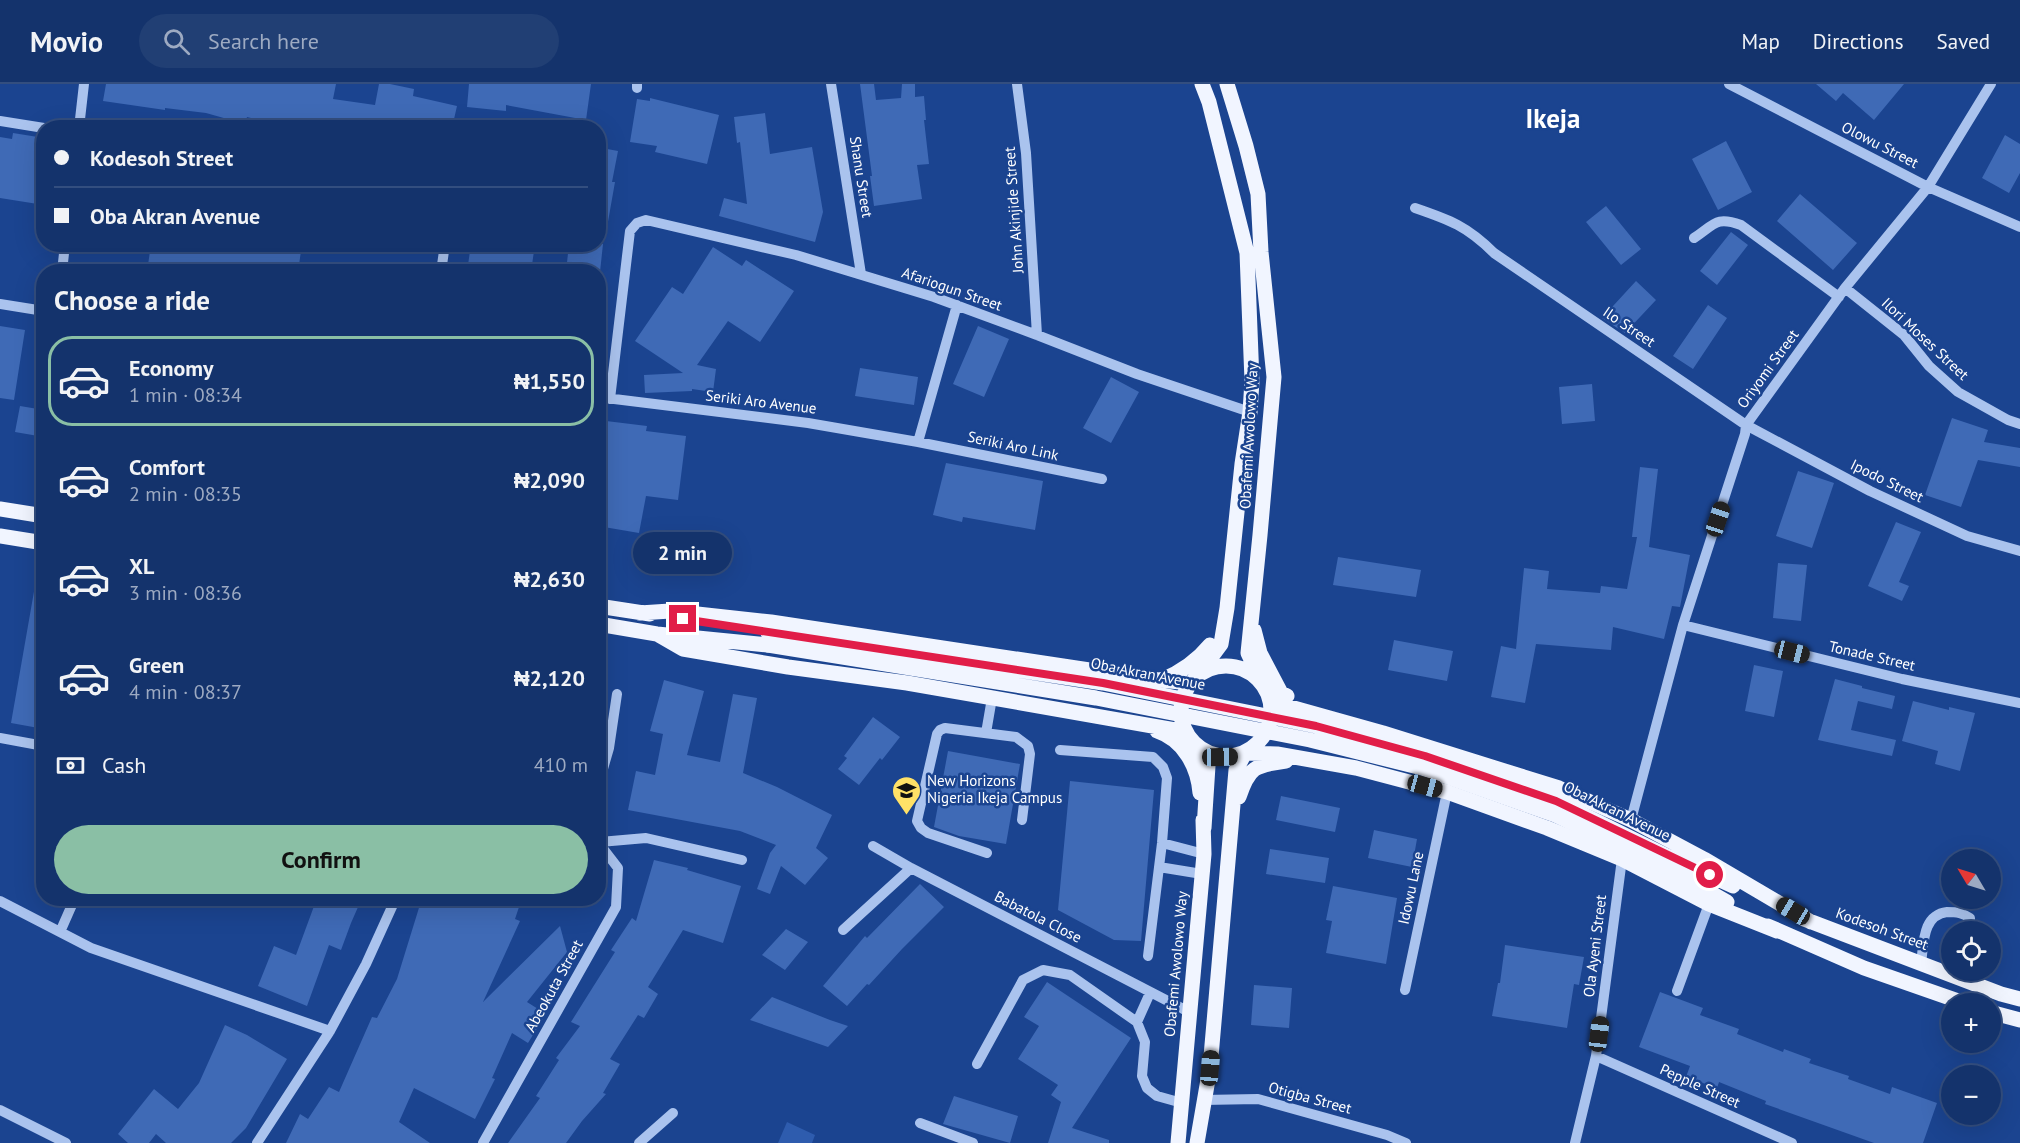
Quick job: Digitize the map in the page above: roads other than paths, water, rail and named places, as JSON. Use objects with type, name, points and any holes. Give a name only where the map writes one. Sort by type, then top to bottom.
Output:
[{"type":"main road","name":"Obafemi Awolowo Way","points":[[1202,84],[1254,252],[1274,377],[1248,653],[1269,695],[1272,708],[1271,722],[1261,740],[1245,753]]},
{"type":"main road","name":"Obafemi Awolowo Way","points":[[1178,1143],[1204,854],[1208,766],[1188,737],[1182,724],[1180,711],[1183,698],[1221,645],[1252,381],[1254,252],[1258,194],[1227,84]]},
{"type":"main road","points":[[0,508],[36,515]]},
{"type":"main road","points":[[0,536],[36,542]]},
{"type":"main road","name":"Oba Akran Avenue","points":[[606,607],[768,639],[1103,683],[1316,726],[1425,756],[1556,801],[1667,861]]},
{"type":"main road","points":[[640,613],[670,610],[760,621],[1161,680],[1195,679],[1211,669],[1225,665],[1239,667],[1262,683],[1282,705],[1464,757],[1559,788],[1631,820],[1704,859],[1811,922]]},
{"type":"main road","points":[[1251,620],[1260,653],[1281,693],[1311,713]]},
{"type":"main road","name":"Oba Akran Avenue","points":[[606,625],[657,634],[768,639]]},
{"type":"main road","points":[[1161,680],[1176,674],[1200,657],[1224,626]]},
{"type":"main road","points":[[657,634],[683,649],[788,667],[907,683],[1181,731],[1197,746],[1214,755],[1277,754],[1356,768],[1447,792],[1547,828],[1622,859],[1709,904],[1864,968],[1941,995]]},
{"type":"main road","points":[[1010,701],[1024,694],[1030,680],[1029,667],[1016,658]]},
{"type":"main road","points":[[1125,721],[1165,734],[1181,746],[1193,764],[1199,782],[1204,828]]},
{"type":"main road","points":[[1198,1141],[1210,1068],[1236,770],[1245,753]]},
{"type":"main road","points":[[1447,792],[1438,780],[1439,769],[1447,758],[1464,757]]},
{"type":"main road","points":[[1232,817],[1244,782],[1252,769],[1270,763],[1303,759]]},
{"type":"main road","points":[[1667,861],[1777,931]]},
{"type":"main road","name":"Kodesoh Street","points":[[1667,861],[1811,922],[1941,969]]},
{"type":"main road","name":"Kodesoh Street","points":[[1978,981],[2020,999]]},
{"type":"main road","points":[[2001,1015],[2020,1020]]},
{"type":"street","points":[[80,120],[84,84]]},
{"type":"street","name":"Shanu Street","points":[[831,84],[861,274]]},
{"type":"street","name":"John Akinjide Street","points":[[1017,84],[1026,153],[1037,335]]},
{"type":"street","name":"Olowu Street","points":[[1729,84],[1929,187],[2020,227]]},
{"type":"street","name":"Oriyomi Street","points":[[1631,820],[1683,626],[1746,425],[1842,292],[1929,187],[1991,84]]},
{"type":"street","points":[[0,121],[36,127]]},
{"type":"street","name":"Ilo Street","points":[[1415,208],[1459,224],[1478,237],[1494,253],[1746,425]]},
{"type":"street","name":"Afariogun Street","points":[[606,385],[630,231],[637,223],[646,220],[796,255],[861,274],[957,306],[1137,374],[1250,412]]},
{"type":"street","name":"Ilori Moses Street","points":[[1694,238],[1720,220],[1741,225],[1904,335],[1929,366],[1958,392],[2008,420],[2020,424]]},
{"type":"street","points":[[0,304],[36,310]]},
{"type":"street","points":[[918,442],[957,306]]},
{"type":"street","name":"Seriki Aro Avenue","points":[[606,398],[808,423],[918,442]]},
{"type":"street","name":"Ipodo Street","points":[[1746,425],[1870,491],[1967,536],[2020,551]]},
{"type":"street","name":"Seriki Aro Link","points":[[918,442],[1102,479]]},
{"type":"street","name":"Tonade Street","points":[[1683,626],[1902,679],[2020,703]]},
{"type":"street","points":[[606,758],[617,694]]},
{"type":"street","points":[[986,733],[992,698]]},
{"type":"street","points":[[987,853],[928,833],[921,828],[917,820],[935,739],[940,730],[945,728],[1016,737],[1028,746],[1030,754],[1022,820]]},
{"type":"street","points":[[0,738],[36,745]]},
{"type":"street","points":[[1060,750],[1153,757],[1163,767],[1167,778],[1162,843],[1148,956]]},
{"type":"street","name":"Idowu Lane","points":[[1405,990],[1447,792]]},
{"type":"street","points":[[606,841],[646,838],[742,860]]},
{"type":"street","points":[[1162,843],[1204,854]]},
{"type":"street","name":"Babatola Close","points":[[873,846],[911,868],[1191,1013]]},
{"type":"street","name":"Abeokuta Street","points":[[483,1143],[616,907],[618,868],[606,852]]},
{"type":"street","name":"Ola Ayeni Street","points":[[1575,1143],[1596,1056],[1622,859]]},
{"type":"street","points":[[1159,867],[1202,874]]},
{"type":"street","points":[[843,930],[911,868]]},
{"type":"street","points":[[0,901],[91,948],[330,1031]]},
{"type":"street","points":[[1677,991],[1709,904]]},
{"type":"street","points":[[60,932],[71,906]]},
{"type":"street","points":[[257,1143],[330,1031],[366,964],[392,906]]},
{"type":"street","points":[[1921,963],[1926,928],[1930,921],[1943,913],[1963,913],[1970,918],[1970,921]]},
{"type":"street","points":[[977,1064],[1023,980],[1043,970],[1070,975],[1137,1022],[1145,1042],[1142,1076],[1147,1088],[1157,1096],[1182,1103]]},
{"type":"street","points":[[1137,1022],[1150,993]]},
{"type":"street","name":"Pepple Street","points":[[1596,1056],[1792,1143]]},
{"type":"street","name":"Otigba Street","points":[[1203,1100],[1258,1099],[1386,1139],[1406,1143]]},
{"type":"street","points":[[0,1110],[66,1143]]},
{"type":"street","points":[[639,1143],[673,1113]]},
{"type":"street","points":[[920,1123],[973,1143]]},
{"type":"place","name":"New Horizons Nigeria Ikeja Campus","points":[[906,816]]},
{"type":"district","name":"Ikeja","points":[[1553,119]]}]
